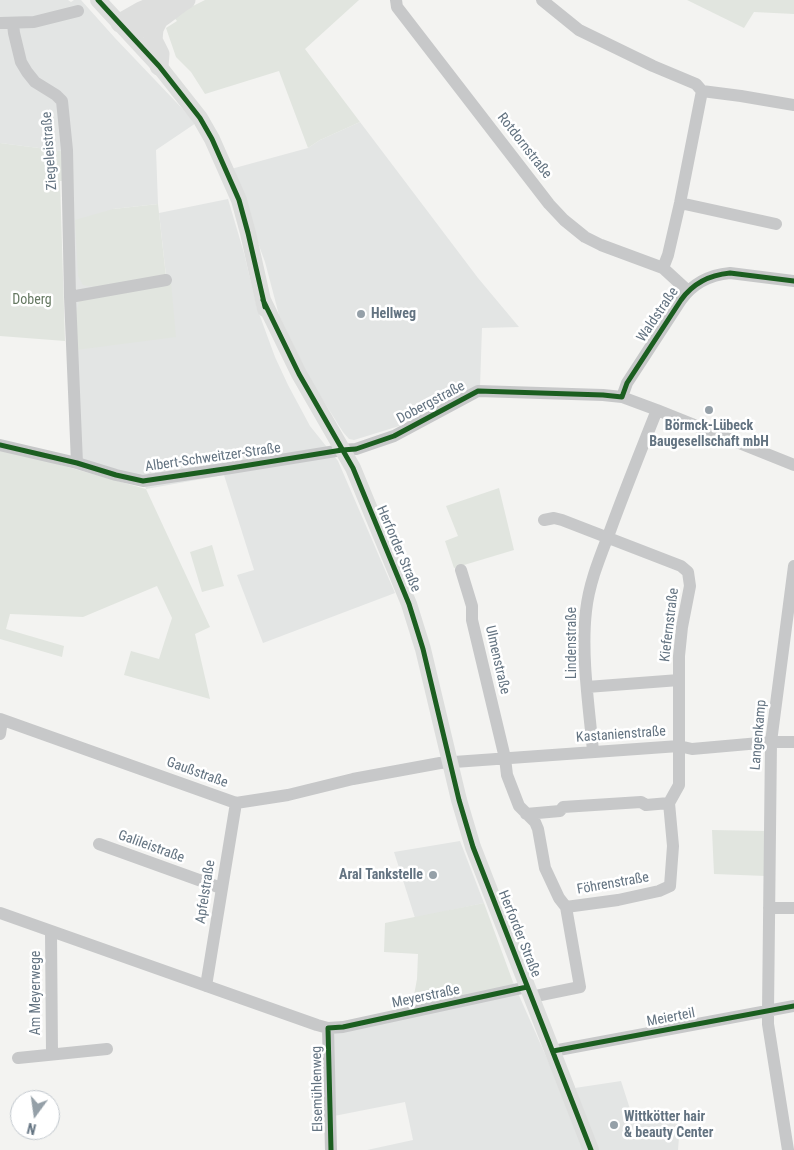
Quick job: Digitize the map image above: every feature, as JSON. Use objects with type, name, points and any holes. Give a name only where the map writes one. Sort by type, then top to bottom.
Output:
[{"type":"highway","points":[[120,23],[141,11],[168,0]]},
{"type":"highway","points":[[120,23],[135,29],[143,28],[186,0]]},
{"type":"highway","points":[[158,66],[160,54],[153,40],[154,29],[159,19]]},
{"type":"main road","name":"Herforder Straße","points":[[98,0],[158,66],[200,118],[212,140],[238,200],[264,300],[299,374],[353,468],[408,604],[422,649],[459,800],[473,847],[591,1150]]},
{"type":"street","name":"Rotdornstraße","points":[[396,0],[397,7],[549,204],[564,220],[585,236],[601,245],[663,268],[688,291]]},
{"type":"street","points":[[542,0],[578,30],[653,66],[696,84],[702,91],[794,105]]},
{"type":"street","points":[[0,24],[34,22],[78,11]]},
{"type":"street","name":"Ziegeleistraße","points":[[13,24],[21,62],[27,72],[35,82],[62,101],[67,150],[70,297],[77,463]]},
{"type":"street","points":[[663,268],[668,255],[680,203],[702,91]]},
{"type":"street","points":[[680,203],[776,224]]},
{"type":"street","name":"Waldstraße","points":[[622,397],[627,383],[681,300],[697,284],[708,277],[730,273],[794,281]]},
{"type":"street","points":[[70,297],[166,280]]},
{"type":"street","name":"Dobergstraße","points":[[342,450],[356,449],[394,436],[478,391],[603,395],[622,397],[794,465]]},
{"type":"street","name":"Lindenstraße","points":[[593,751],[585,645],[589,589],[657,410]]},
{"type":"street","name":"Albert-Schweitzer-Straße","points":[[0,444],[143,481],[342,450]]},
{"type":"street","points":[[544,520],[554,518],[608,537]]},
{"type":"street","name":"Kiefernstraße","points":[[608,537],[681,566],[688,572],[690,586],[682,627],[679,656],[679,746]]},
{"type":"street","name":"Langenkamp","points":[[788,1150],[768,1024],[769,908],[771,742],[794,566]]},
{"type":"street","name":"Ulmenstraße","points":[[461,570],[472,606],[472,620],[505,758]]},
{"type":"street","name":"Kiefernstraße","points":[[587,687],[679,680]]},
{"type":"street","points":[[0,734],[1,719]]},
{"type":"street","name":"Gaußstraße","points":[[1,719],[236,803],[450,762]]},
{"type":"street","name":"Kastanienstraße","points":[[450,762],[593,751],[679,746],[692,749],[771,742],[794,742]]},
{"type":"street","name":"Föhrenstraße","points":[[566,907],[618,900],[659,891],[670,886],[673,846],[669,803],[678,785],[679,746]]},
{"type":"street","name":"Föhrenstraße","points":[[505,758],[507,775],[519,806],[535,822],[546,868],[559,898],[566,907],[580,987],[529,992]]},
{"type":"street","points":[[526,814],[560,810],[563,807],[641,802],[646,805],[669,803]]},
{"type":"street","name":"Apfelstraße","points":[[206,986],[236,803]]},
{"type":"street","name":"Galileistraße","points":[[99,844],[221,888]]},
{"type":"street","points":[[769,908],[794,908]]},
{"type":"street","name":"Meyerstraße","points":[[0,913],[317,1026],[328,1028],[529,992]]},
{"type":"street","name":"Am Meyerwege","points":[[51,932],[52,1054]]},
{"type":"street","name":"Meierteil","points":[[552,1052],[794,1006]]},
{"type":"street","name":"Elsemühlenweg","points":[[328,1028],[331,1150]]},
{"type":"street","name":"Am Meyerwege","points":[[18,1058],[106,1049]]},
{"type":"shaded area","points":[[0,0],[68,0],[71,2],[81,0],[196,123],[156,150],[158,204],[113,209],[166,276],[159,213],[228,199],[244,253],[257,308],[275,357],[310,426],[338,461],[395,593],[263,643],[237,575],[254,570],[224,475],[146,489],[142,476],[73,459],[62,151],[0,143]]},
{"type":"shaded area","points":[[360,122],[478,278],[519,327],[482,328],[480,387],[409,423],[354,440],[349,439],[343,432],[309,378],[279,315],[265,262],[231,169],[308,148],[320,140]]},
{"type":"shaded area","points":[[460,841],[484,903],[415,918],[394,852]]},
{"type":"shaded area","points":[[513,982],[561,1090],[585,1150],[367,1150],[413,1140],[405,1102],[334,1116],[333,1029],[510,986]]},
{"type":"shaded area","points":[[621,1081],[630,1109],[680,1124],[678,1150],[598,1150],[575,1088]]},
{"type":"green space","points":[[205,0],[359,0],[305,49],[360,122],[320,140],[308,148],[279,71],[205,94],[191,72],[176,57],[166,28],[177,21],[173,16]]},
{"type":"green space","points":[[687,0],[794,0],[794,14],[754,12],[744,28]]},
{"type":"green space","name":"Doberg","points":[[0,143],[62,151],[63,181],[60,181],[65,341],[0,336]]},
{"type":"green space","points":[[158,204],[166,277],[94,287],[83,285],[78,276],[75,220],[113,209]]},
{"type":"green space","points":[[171,282],[176,337],[76,350],[76,313],[80,299]]},
{"type":"green space","points":[[0,448],[146,489],[210,627],[195,634],[210,699],[124,675],[131,651],[159,659],[172,618],[157,586],[83,617],[10,614],[6,629],[64,646],[62,657],[0,639]]},
{"type":"green space","points":[[499,488],[514,550],[454,568],[445,541],[458,536],[446,506]]},
{"type":"green space","points":[[212,545],[224,586],[202,592],[190,552]]},
{"type":"green space","points":[[712,830],[767,831],[766,876],[714,874]]},
{"type":"green space","points":[[484,903],[513,982],[511,986],[412,1006],[417,979],[418,954],[384,952],[385,923]]},
{"type":"cycle path","points":[[98,0],[159,66],[200,118],[212,139],[239,200],[265,307]]},
{"type":"cycle path","points":[[0,445],[143,481],[356,449],[394,436],[478,391],[622,397],[627,383],[681,300],[696,285],[708,278],[730,273],[794,281]]},
{"type":"cycle path","points":[[263,300],[299,374],[353,468],[409,604],[423,649],[459,800],[473,847],[591,1150]]},
{"type":"cycle path","points":[[331,1150],[328,1028],[343,1027],[527,987]]},
{"type":"cycle path","points":[[553,1051],[794,1006]]},
{"type":"place","name":"Hellweg","points":[[361,314]]},
{"type":"place","name":"Börmck-Lübeck Baugesellschaft mbH","points":[[709,410]]},
{"type":"place","name":"Aral Tankstelle","points":[[433,875]]},
{"type":"place","name":"Wittkötter hair & beauty Center","points":[[614,1125]]}]
